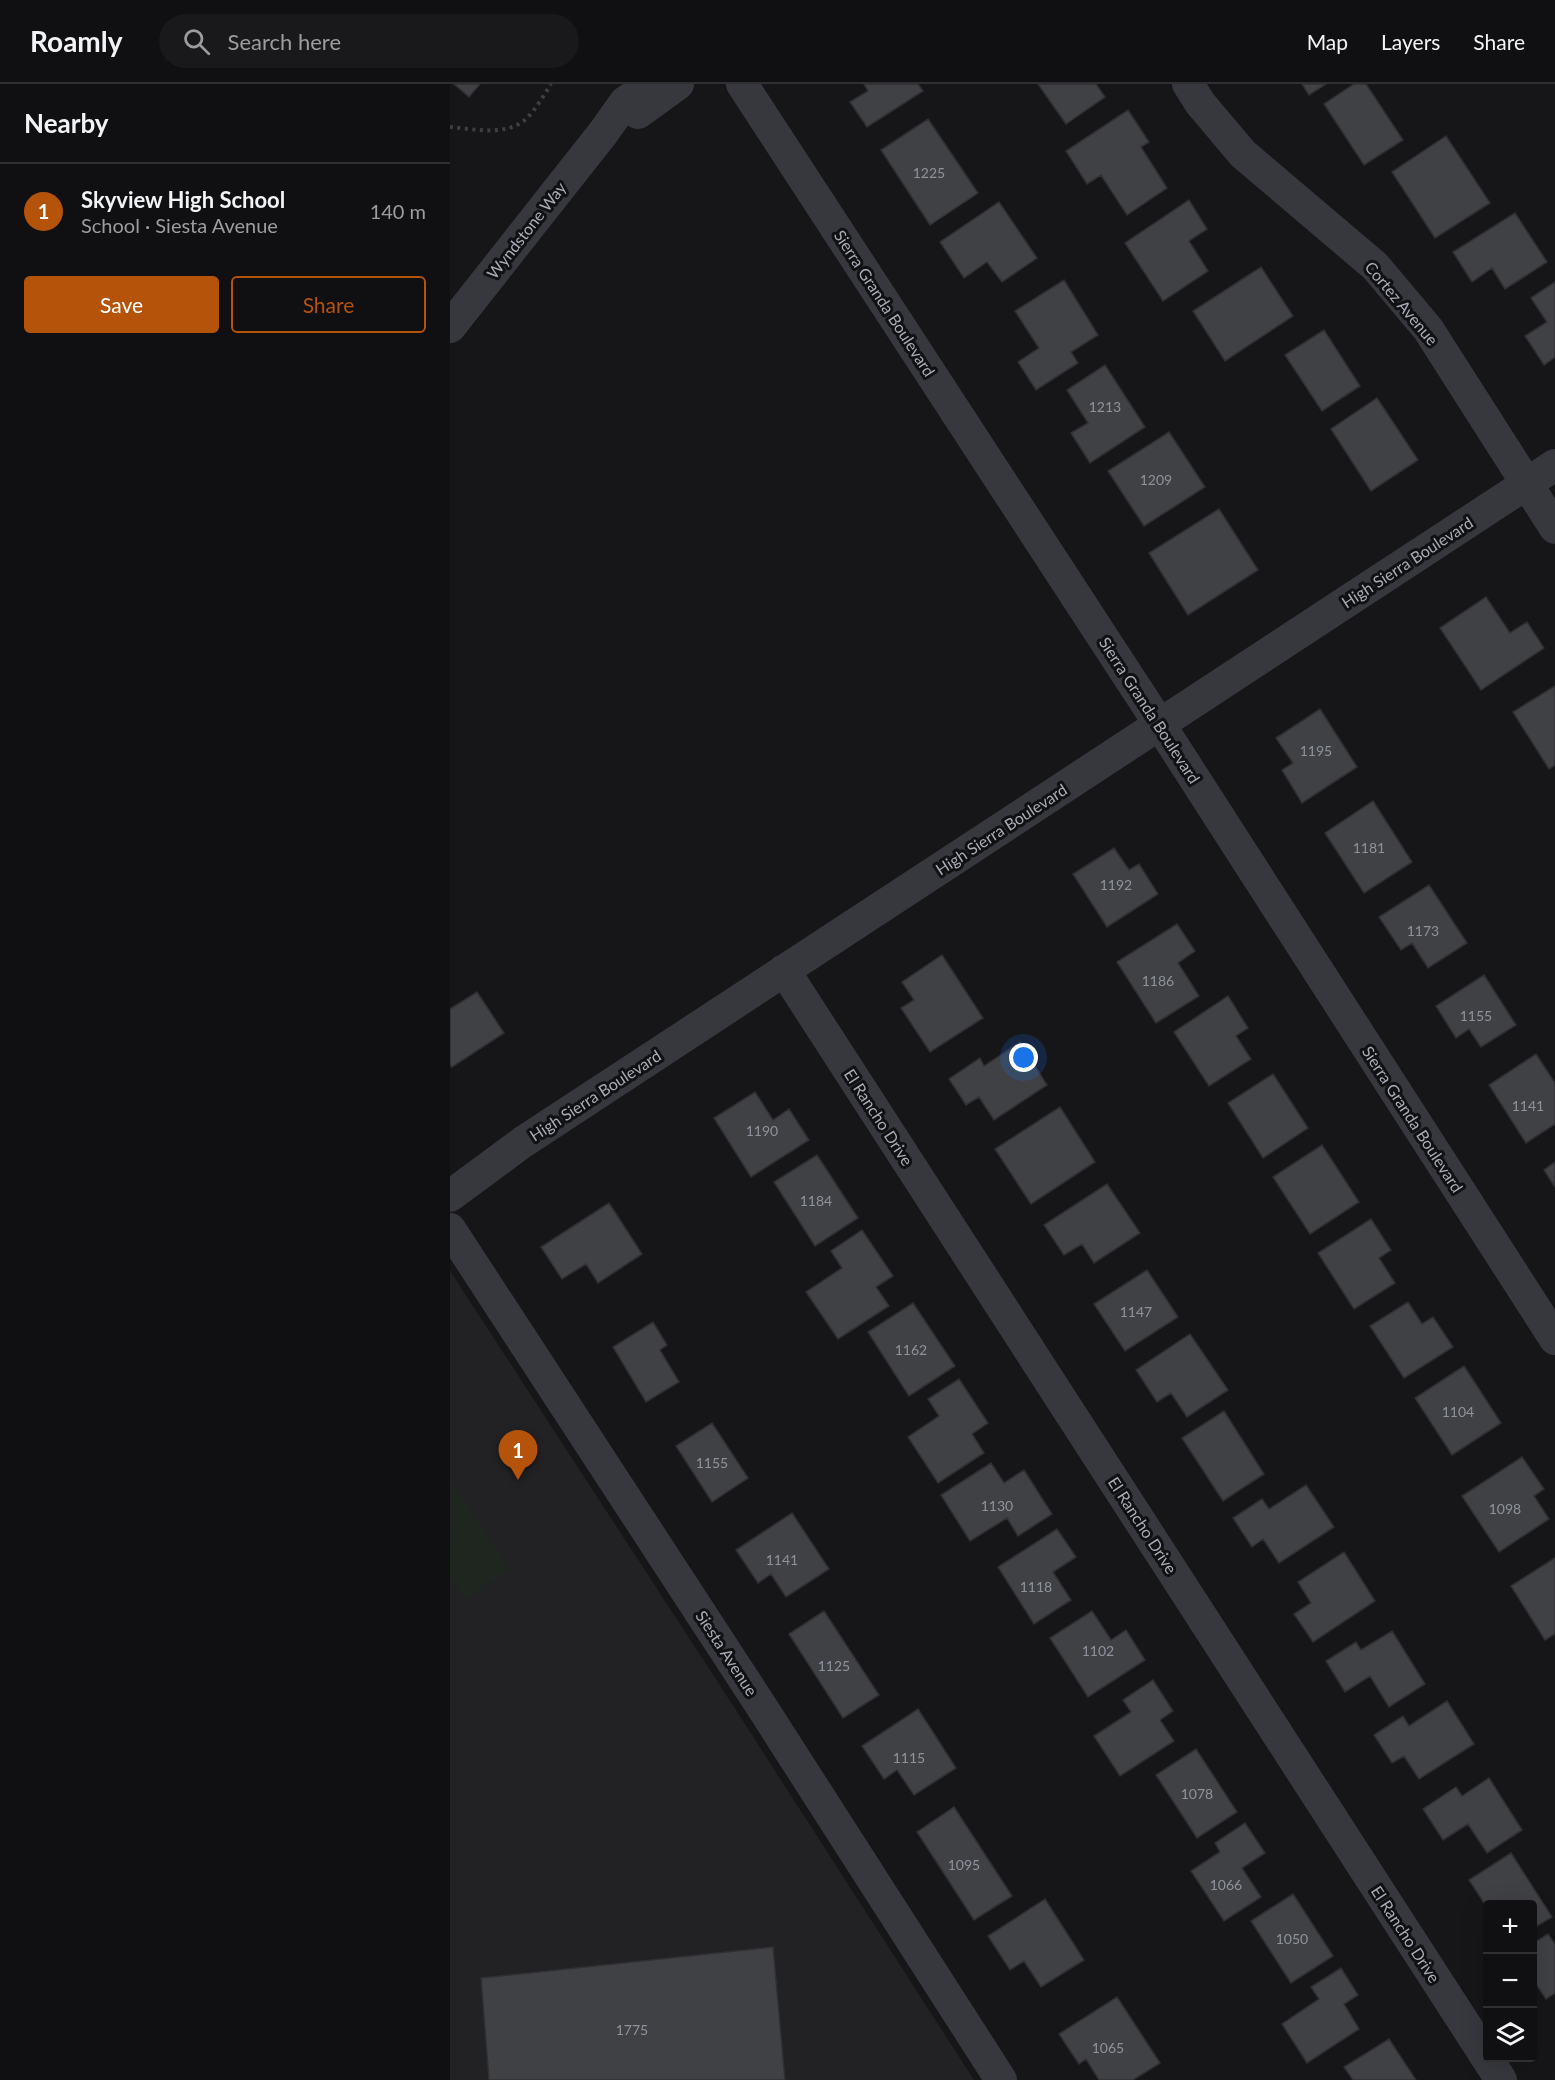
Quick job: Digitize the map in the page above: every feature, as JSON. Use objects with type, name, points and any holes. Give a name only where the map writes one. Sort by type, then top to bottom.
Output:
[{"type":"street","name":"Wyndstone Way","points":[[450,327],[625,102],[652,84]]},
{"type":"street","name":"Wyndstone Way","points":[[603,133],[634,116],[678,84]]},
{"type":"street","name":"Sierra Granda Boulevard","points":[[742,84],[1160,725],[1555,1339]]},
{"type":"street","name":"Cortez Avenue","points":[[1188,84],[1200,103],[1243,154],[1375,266],[1428,329],[1555,528]]},
{"type":"street","name":"High Sierra Boulevard","points":[[450,1196],[523,1142],[1555,465]]},
{"type":"street","name":"El Rancho Drive","points":[[784,970],[1501,2080]]},
{"type":"street","name":"Siesta Avenue","points":[[450,1229],[1001,2080]]},
{"type":"path","points":[[450,127],[496,130],[513,128],[527,118],[551,84]]},
{"type":"shaded area","points":[[450,1271],[723,1690],[974,2080],[450,2080]]},
{"type":"shaded area","points":[[451,1481],[510,1569],[465,1599],[450,1576]]},
{"type":"building","points":[[454,84],[480,84],[469,97]]},
{"type":"building","points":[[864,84],[918,84],[923,91],[867,127],[850,102],[868,91]]},
{"type":"building","points":[[1038,84],[1096,84],[1105,97],[1066,124]]},
{"type":"building","points":[[1302,84],[1326,84],[1309,95]]},
{"type":"building","points":[[1354,84],[1366,84],[1403,140],[1364,165],[1324,104]]},
{"type":"building","points":[[1128,110],[1149,142],[1141,147],[1167,188],[1127,215],[1101,175],[1087,184],[1066,151]]},
{"type":"building","points":[[928,119],[978,193],[930,225],[881,150]]},
{"type":"building","points":[[1446,136],[1490,203],[1435,238],[1392,172]]},
{"type":"building","points":[[1189,200],[1207,229],[1189,241],[1208,271],[1163,301],[1125,243]]},
{"type":"building","points":[[999,202],[1037,258],[1002,282],[987,262],[964,278],[940,242]]},
{"type":"building","points":[[1515,213],[1547,262],[1505,289],[1492,268],[1472,282],[1453,252]]},
{"type":"building","points":[[1261,267],[1293,316],[1225,361],[1193,311]]},
{"type":"building","points":[[1064,280],[1098,335],[1071,352],[1078,363],[1036,390],[1018,362],[1039,348],[1015,311]]},
{"type":"building","points":[[1555,282],[1555,357],[1544,365],[1525,336],[1547,322],[1531,298]]},
{"type":"building","points":[[1324,330],[1360,386],[1322,411],[1285,355]]},
{"type":"building","points":[[1105,365],[1145,427],[1090,463],[1071,433],[1088,423],[1067,390]]},
{"type":"building","points":[[1377,398],[1418,460],[1371,491],[1331,429]]},
{"type":"building","points":[[1169,432],[1205,487],[1144,526],[1108,471]]},
{"type":"building","points":[[1219,509],[1258,570],[1188,615],[1149,553]]},
{"type":"building","points":[[1486,597],[1510,633],[1527,622],[1544,648],[1481,690],[1440,628]]},
{"type":"building","points":[[1555,686],[1555,765],[1549,769],[1513,712]]},
{"type":"building","points":[[1320,709],[1357,767],[1302,803],[1282,770],[1293,763],[1276,738]]},
{"type":"building","points":[[1373,801],[1412,862],[1364,893],[1325,833]]},
{"type":"building","points":[[1114,848],[1129,870],[1139,864],[1158,894],[1107,927],[1073,874]]},
{"type":"building","points":[[1429,885],[1467,943],[1428,968],[1412,943],[1401,950],[1379,917]]},
{"type":"building","points":[[1177,924],[1195,951],[1178,963],[1199,996],[1156,1023],[1117,962]]},
{"type":"building","points":[[942,955],[983,1018],[930,1052],[901,1008],[914,1000],[902,982]]},
{"type":"building","points":[[1484,975],[1516,1025],[1481,1047],[1469,1029],[1456,1038],[1436,1006]]},
{"type":"building","points":[[477,992],[504,1033],[452,1067],[450,1065],[450,1009]]},
{"type":"building","points":[[1228,996],[1248,1028],[1236,1036],[1251,1059],[1209,1086],[1174,1032]]},
{"type":"building","points":[[1020,1042],[1047,1085],[994,1120],[979,1097],[966,1105],[949,1079],[980,1058],[984,1066]]},
{"type":"building","points":[[1536,1054],[1555,1083],[1555,1124],[1526,1143],[1489,1085]]},
{"type":"building","points":[[1273,1074],[1308,1128],[1263,1158],[1228,1103]]},
{"type":"building","points":[[755,1092],[773,1120],[789,1109],[809,1140],[751,1177],[714,1118]]},
{"type":"building","points":[[1060,1107],[1095,1162],[1031,1204],[995,1149]]},
{"type":"building","points":[[1322,1145],[1359,1202],[1310,1234],[1273,1177]]},
{"type":"building","points":[[817,1155],[858,1218],[815,1246],[774,1182]]},
{"type":"building","points":[[1555,1162],[1555,1187],[1544,1170]]},
{"type":"building","points":[[1107,1184],[1140,1233],[1094,1263],[1082,1244],[1064,1255],[1044,1225]]},
{"type":"building","points":[[609,1203],[642,1254],[598,1283],[586,1264],[562,1279],[541,1247]]},
{"type":"building","points":[[1371,1219],[1391,1250],[1379,1258],[1395,1283],[1354,1309],[1318,1253]]},
{"type":"building","points":[[862,1230],[893,1276],[876,1287],[889,1306],[838,1339],[806,1292],[842,1268],[831,1251]]},
{"type":"building","points":[[1147,1270],[1178,1317],[1125,1351],[1094,1304]]},
{"type":"building","points":[[1408,1302],[1422,1324],[1433,1317],[1453,1347],[1404,1378],[1370,1326]]},
{"type":"building","points":[[913,1303],[955,1366],[909,1396],[868,1332]]},
{"type":"building","points":[[653,1322],[667,1345],[660,1350],[679,1382],[646,1402],[613,1347]]},
{"type":"building","points":[[1190,1334],[1228,1390],[1187,1417],[1171,1393],[1157,1402],[1136,1370]]},
{"type":"building","points":[[1464,1366],[1501,1423],[1452,1455],[1415,1398]]},
{"type":"building","points":[[959,1379],[988,1423],[972,1434],[984,1453],[938,1483],[908,1437],[939,1416],[928,1399]]},
{"type":"building","points":[[1224,1411],[1264,1474],[1223,1501],[1182,1438]]},
{"type":"building","points":[[712,1423],[748,1478],[712,1502],[676,1446]]},
{"type":"building","points":[[1522,1457],[1544,1489],[1534,1496],[1549,1519],[1499,1552],[1462,1496]]},
{"type":"building","points":[[991,1463],[1004,1483],[1024,1470],[1052,1514],[1018,1536],[1007,1518],[970,1541],[941,1495]]},
{"type":"building","points":[[1306,1485],[1334,1527],[1279,1563],[1263,1539],[1252,1547],[1233,1518],[1262,1499],[1269,1509]]},
{"type":"building","points":[[792,1513],[829,1569],[786,1597],[771,1574],[758,1583],[736,1550]]},
{"type":"building","points":[[1057,1529],[1076,1557],[1053,1572],[1071,1600],[1034,1624],[998,1567]]},
{"type":"building","points":[[1344,1552],[1375,1601],[1313,1642],[1294,1614],[1311,1603],[1298,1582]]},
{"type":"building","points":[[1555,1558],[1555,1634],[1545,1640],[1511,1586]]},
{"type":"building","points":[[824,1611],[879,1695],[843,1718],[789,1634]]},
{"type":"building","points":[[1092,1611],[1111,1640],[1126,1630],[1145,1660],[1088,1697],[1050,1638]]},
{"type":"building","points":[[1392,1631],[1425,1684],[1389,1707],[1370,1676],[1345,1692],[1326,1661],[1356,1642],[1361,1650]]},
{"type":"building","points":[[1153,1680],[1173,1711],[1160,1720],[1174,1741],[1120,1776],[1094,1736],[1131,1712],[1123,1700]]},
{"type":"building","points":[[1447,1701],[1474,1744],[1419,1779],[1404,1756],[1392,1763],[1374,1735],[1403,1716],[1409,1726]]},
{"type":"building","points":[[918,1709],[956,1768],[914,1795],[897,1770],[884,1779],[862,1746]]},
{"type":"building","points":[[1196,1749],[1237,1812],[1197,1838],[1156,1775]]},
{"type":"building","points":[[1489,1778],[1522,1830],[1487,1853],[1468,1824],[1443,1840],[1423,1809],[1456,1787],[1462,1796]]},
{"type":"building","points":[[954,1807],[1012,1896],[974,1920],[917,1832]]},
{"type":"building","points":[[1245,1823],[1265,1853],[1242,1868],[1261,1897],[1224,1921],[1191,1871],[1220,1852],[1215,1843]]},
{"type":"building","points":[[1511,1853],[1552,1917],[1537,1926],[1537,1900],[1483,1901],[1469,1880]]},
{"type":"building","points":[[1293,1894],[1333,1956],[1291,1983],[1251,1921]]},
{"type":"building","points":[[1045,1899],[1084,1960],[1041,1987],[1024,1961],[1010,1970],[988,1936]]},
{"type":"building","points":[[1548,1934],[1555,1944],[1555,1993],[1546,1999],[1537,1986],[1537,1941]]},
{"type":"building","points":[[773,1947],[785,2080],[489,2080],[481,1978]]},
{"type":"building","points":[[1341,1968],[1358,1995],[1344,2004],[1359,2029],[1307,2063],[1282,2024],[1319,1999],[1311,1987]]},
{"type":"building","points":[[1117,1997],[1160,2063],[1133,2080],[1099,2080],[1086,2059],[1079,2064],[1059,2034]]},
{"type":"building","points":[[1389,2039],[1416,2080],[1353,2080],[1344,2067]]},
{"type":"place","name":"Skyview High School","points":[[518,1480]]}]
